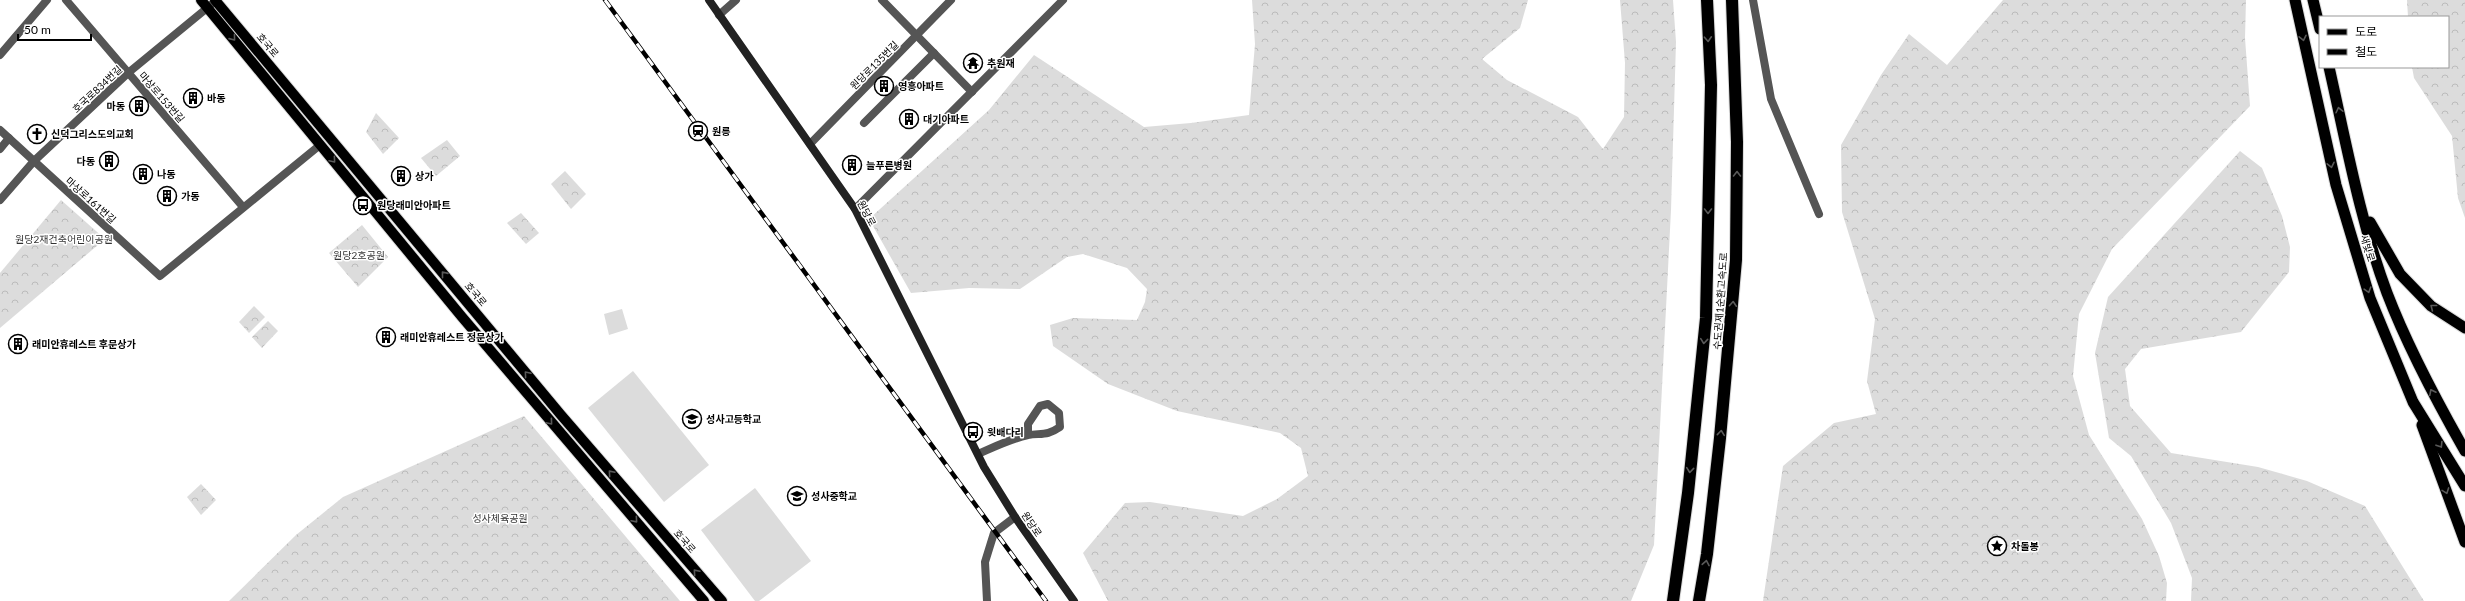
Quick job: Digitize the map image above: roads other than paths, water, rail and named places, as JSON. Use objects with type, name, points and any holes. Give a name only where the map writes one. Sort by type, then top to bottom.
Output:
[{"type":"highway","name":"수도권제1순환고속도로","points":[[1673,601],[1688,492],[1706,318],[1711,84],[1707,0]]},
{"type":"highway","name":"수도권제1순환고속도로","points":[[1699,601],[1707,554],[1721,431],[1736,260],[1737,142],[1732,0]]},
{"type":"highway","name":"새빛로","points":[[2295,0],[2336,185],[2370,298],[2413,402],[2465,486]]},
{"type":"highway","points":[[2313,0],[2319,25]]},
{"type":"highway","name":"새빛로","points":[[2329,68],[2360,204],[2387,293],[2431,391],[2465,451]]},
{"type":"highway","points":[[2360,204],[2400,274],[2431,306],[2465,328]]},
{"type":"highway","points":[[2413,402],[2465,542]]},
{"type":"main road","name":"호국로","points":[[201,0],[213,3],[561,415],[722,601]]},
{"type":"main road","name":"원당로","points":[[709,0],[855,209],[978,454],[1015,517],[1074,601]]},
{"type":"main road","name":"호국로","points":[[213,3],[320,145],[462,317],[704,601]]},
{"type":"street","points":[[0,55],[47,0]]},
{"type":"street","name":"마상로153번길","points":[[66,0],[243,207]]},
{"type":"street","points":[[719,15],[736,0]]},
{"type":"street","points":[[882,0],[972,92]]},
{"type":"street","name":"원당로135번길","points":[[810,144],[951,0]]},
{"type":"street","points":[[855,209],[1063,0]]},
{"type":"street","points":[[1753,0],[1771,99],[1819,214]]},
{"type":"street","name":"호국로834번길","points":[[0,200],[34,161],[128,73],[213,3]]},
{"type":"street","points":[[864,123],[934,53]]},
{"type":"street","name":"마상로161번길","points":[[0,130],[160,276],[243,207]]},
{"type":"street","points":[[0,149],[9,138]]},
{"type":"street","points":[[243,207],[320,145]]},
{"type":"street","points":[[978,454],[1004,442],[1028,435],[1050,434],[1060,427],[1059,413],[1048,404],[1040,406],[1028,424],[1028,435]]},
{"type":"street","points":[[987,601],[985,562],[994,533],[1015,517]]},
{"type":"railway","points":[[605,0],[1046,601]]},
{"type":"place","name":"추원재","points":[[973,63]]},
{"type":"place","name":"영흥아파트","points":[[884,86]]},
{"type":"place","name":"바동","points":[[193,98]]},
{"type":"place","name":"마동","points":[[139,106]]},
{"type":"place","name":"대기아파트","points":[[909,119]]},
{"type":"place","name":"원릉","points":[[698,131]]},
{"type":"place","name":"신덕그리스도의교회","points":[[37,134]]},
{"type":"place","name":"다동","points":[[109,161]]},
{"type":"place","name":"늘푸른병원","points":[[852,165]]},
{"type":"place","name":"나동","points":[[143,174]]},
{"type":"place","name":"상가","points":[[401,176]]},
{"type":"place","name":"가동","points":[[167,196]]},
{"type":"place","name":"원당래미안아파트","points":[[363,205]]},
{"type":"place","name":"래미안휴레스트 정문상가","points":[[386,337]]},
{"type":"place","name":"래미안휴레스트 후문상가","points":[[18,344]]},
{"type":"place","name":"성사고등학교","points":[[692,419]]},
{"type":"place","name":"윗배다리","points":[[973,432]]},
{"type":"place","name":"성사중학교","points":[[797,496]]},
{"type":"place","name":"차돌봉","points":[[1997,546]]},
{"type":"park label","name":"원당2재건축어린이공원","points":[[64,239]]},
{"type":"park label","name":"원당2호공원","points":[[359,255]]},
{"type":"park label","name":"성사체육공원","points":[[500,518]]}]
